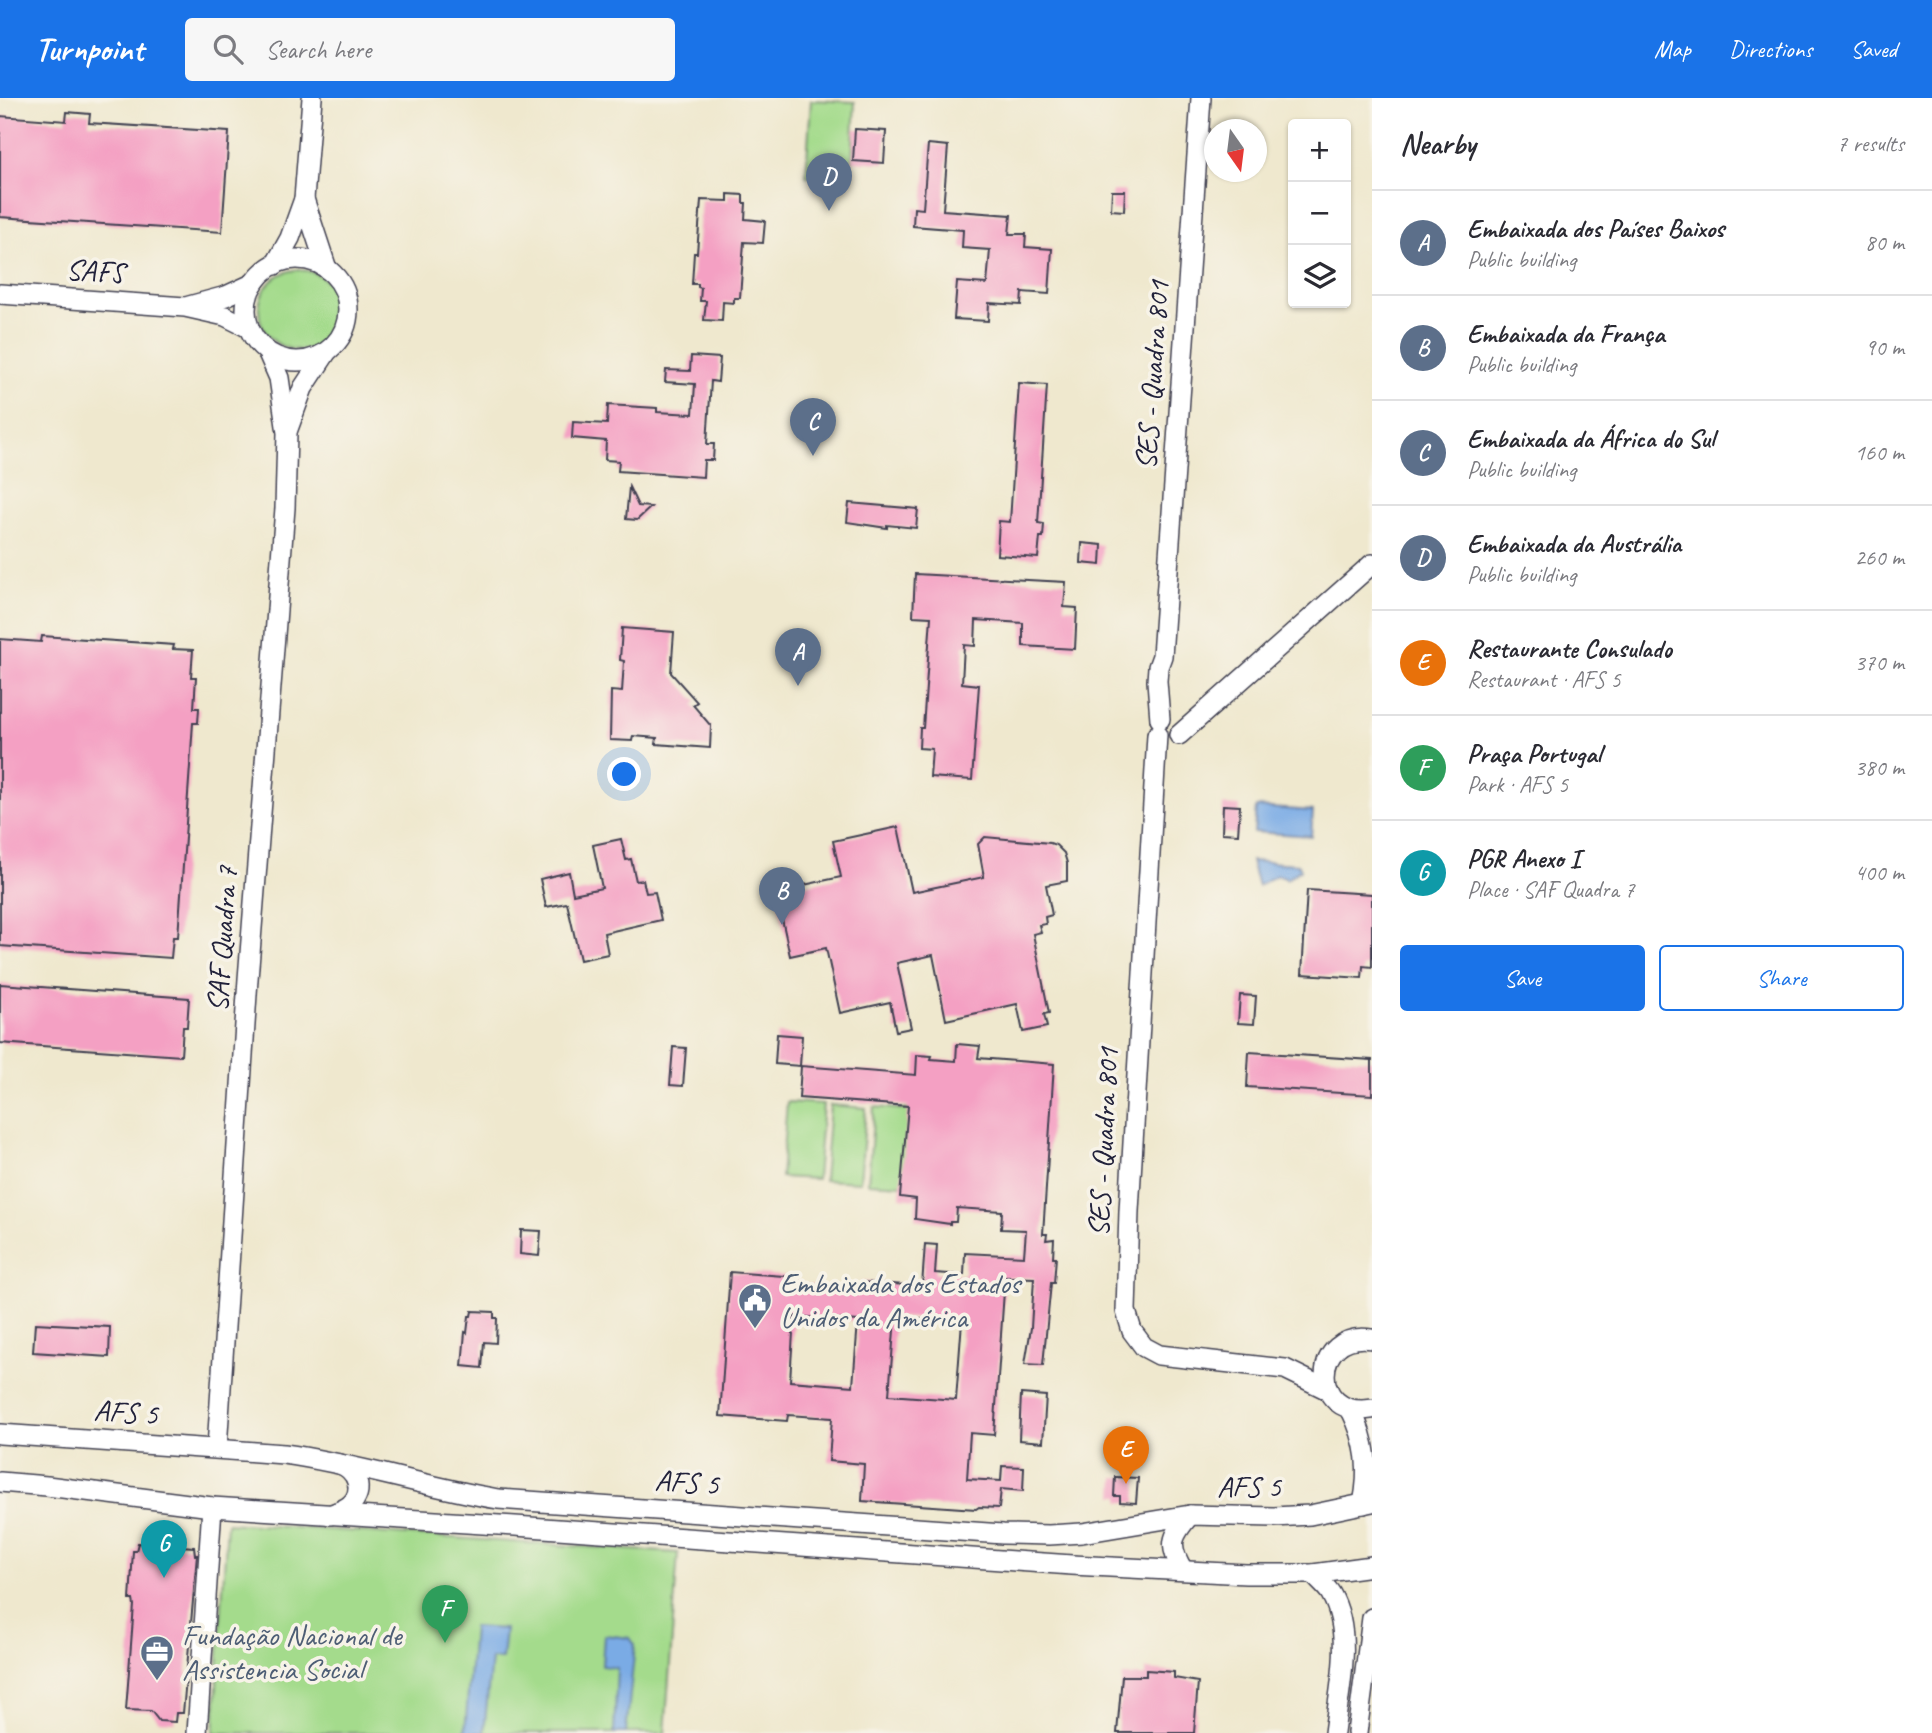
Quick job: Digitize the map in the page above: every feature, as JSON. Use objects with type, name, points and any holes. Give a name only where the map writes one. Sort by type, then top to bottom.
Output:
[{"type":"street","points":[[275,265],[290,238],[304,199],[312,98]]},
{"type":"street","name":"SES - Quadra 801","points":[[1201,98],[1162,656],[1169,727],[1155,792],[1129,1211],[1126,1311],[1132,1331],[1144,1348],[1159,1355],[1285,1369],[1328,1390],[1337,1403],[1351,1410]]},
{"type":"street","points":[[304,199],[327,269]]},
{"type":"street","points":[[300,259],[327,269],[340,282],[349,310],[347,325],[340,338],[328,351],[314,359],[298,362],[283,360],[268,353],[248,328],[247,305],[254,283],[262,273],[275,265],[300,259]]},
{"type":"street","name":"SAFS","points":[[185,307],[226,296],[254,283]]},
{"type":"street","name":"SAFS","points":[[0,294],[185,307],[225,316],[248,328]]},
{"type":"street","name":"SAF Quadra 7","points":[[287,433],[303,388],[328,351]]},
{"type":"street","name":"SAF Quadra 7","points":[[217,1448],[248,979],[285,508],[287,433],[279,378],[268,353]]},
{"type":"street","points":[[1169,727],[1228,689],[1372,565]]},
{"type":"street","name":"SES - Quadra 801","points":[[1285,1369],[1334,1350],[1352,1339],[1372,1339]]},
{"type":"street","points":[[1328,1390],[1324,1372],[1327,1360],[1334,1350]]},
{"type":"street","points":[[1351,1410],[1372,1409]]},
{"type":"street","points":[[1351,1410],[1367,1457],[1367,1503]]},
{"type":"street","name":"AFS 5","points":[[0,1434],[217,1448],[331,1460],[428,1486],[498,1499],[989,1533],[1082,1533],[1190,1515],[1310,1515],[1367,1503]]},
{"type":"street","points":[[328,1516],[349,1506],[358,1488],[355,1476],[349,1468],[331,1460]]},
{"type":"street","name":"AFS 5","points":[[0,1482],[212,1507],[328,1516],[1184,1570],[1313,1574],[1372,1566]]},
{"type":"street","points":[[197,1733],[212,1507]]},
{"type":"street","points":[[1184,1570],[1175,1556],[1172,1541],[1190,1515]]},
{"type":"street","points":[[1313,1574],[1331,1593],[1341,1621],[1343,1648],[1334,1733]]},
{"type":"street","points":[[1357,1733],[1372,1618]]},
{"type":"street","points":[[1339,1685],[1363,1687]]},
{"type":"green space","points":[[811,100],[855,102],[851,180],[806,176]]},
{"type":"green space","points":[[291,270],[307,270],[328,281],[339,302],[339,318],[328,339],[307,350],[291,350],[277,344],[265,332],[259,318],[259,302],[265,288],[277,276]]},
{"type":"green space","points":[[787,1102],[823,1104],[817,1179],[781,1177]]},
{"type":"green space","points":[[830,1105],[866,1108],[860,1182],[824,1180]]},
{"type":"green space","points":[[874,1107],[911,1110],[905,1185],[868,1183]]},
{"type":"green space","points":[[227,1523],[678,1553],[665,1733],[214,1733]]},
{"type":"water","points":[[1256,807],[1313,811],[1311,836],[1254,832]]},
{"type":"water","points":[[1251,861],[1298,864],[1301,869],[1287,879],[1277,875],[1258,886]]},
{"type":"water","points":[[473,1627],[505,1629],[502,1659],[491,1659],[484,1733],[465,1733]]},
{"type":"water","points":[[604,1635],[630,1638],[635,1645],[626,1733],[614,1733],[617,1668],[602,1666]]},
{"type":"building","points":[[67,112],[90,114],[89,123],[229,132],[222,232],[0,217],[0,116],[66,121]]},
{"type":"building","points":[[855,129],[886,131],[884,163],[853,161]]},
{"type":"building","points":[[928,144],[948,146],[943,210],[1011,215],[1009,234],[1026,234],[1025,247],[1052,249],[1049,294],[1022,292],[1021,305],[989,303],[988,321],[954,319],[957,282],[987,284],[990,250],[962,248],[963,230],[913,226],[914,208],[923,209]]},
{"type":"building","points":[[1112,191],[1125,191],[1124,211],[1111,210]]},
{"type":"building","points":[[728,194],[743,195],[743,203],[746,203],[745,219],[765,221],[763,243],[744,242],[740,298],[734,298],[734,303],[723,302],[722,321],[704,320],[706,301],[700,301],[701,288],[698,284],[692,284],[701,200],[728,201]]},
{"type":"building","points":[[691,356],[720,358],[718,382],[711,381],[707,444],[714,444],[713,460],[704,460],[703,477],[618,471],[619,461],[605,460],[606,441],[572,438],[573,422],[607,424],[608,405],[657,408],[657,412],[693,414],[695,384],[665,382],[666,370],[690,371]]},
{"type":"building","points":[[1019,383],[1047,385],[1038,523],[1044,524],[1038,558],[997,555],[999,521],[1010,522]]},
{"type":"building","points":[[629,487],[638,506],[651,507],[637,520],[626,519]]},
{"type":"building","points":[[849,503],[918,509],[916,528],[887,525],[887,528],[847,522]]},
{"type":"building","points":[[1082,543],[1102,545],[1101,565],[1081,563]]},
{"type":"building","points":[[915,574],[1066,582],[1064,607],[1077,608],[1075,649],[1023,646],[1023,623],[976,620],[975,646],[964,645],[962,683],[979,685],[972,780],[930,777],[932,749],[919,748],[920,728],[923,728],[931,617],[913,616]]},
{"type":"building","points":[[622,628],[674,632],[671,673],[697,702],[693,705],[711,726],[710,748],[656,744],[657,738],[633,736],[632,741],[610,740],[611,691],[622,692]]},
{"type":"building","points":[[42,636],[174,645],[173,649],[193,650],[191,677],[196,677],[194,708],[199,708],[198,723],[193,723],[178,937],[173,937],[171,958],[0,946],[0,639],[41,642]]},
{"type":"building","points":[[1223,805],[1240,806],[1238,834],[1222,833]]},
{"type":"building","points":[[898,827],[912,892],[984,877],[978,844],[985,837],[1050,843],[1064,853],[1067,881],[1046,885],[1052,915],[1045,917],[1046,924],[1039,925],[1041,932],[1033,934],[1049,1013],[1044,1014],[1047,1027],[1023,1032],[1017,1004],[946,1020],[933,955],[897,963],[911,1028],[896,1031],[890,1002],[840,1013],[826,948],[790,956],[776,891],[841,877],[833,841]]},
{"type":"building","points":[[621,839],[626,860],[631,859],[636,881],[643,880],[646,893],[655,892],[661,920],[604,933],[608,954],[580,960],[567,903],[546,907],[540,879],[569,872],[573,894],[602,888],[593,845]]},
{"type":"building","points":[[1307,890],[1372,894],[1372,967],[1363,966],[1362,978],[1302,974]]},
{"type":"building","points":[[0,984],[189,998],[181,1056],[0,1043]]},
{"type":"building","points":[[1240,995],[1256,996],[1254,1024],[1238,1023]]},
{"type":"building","points":[[777,1034],[802,1036],[800,1066],[775,1064]]},
{"type":"building","points":[[957,1044],[980,1046],[978,1058],[1054,1064],[1043,1234],[1047,1234],[1046,1240],[1054,1239],[1053,1257],[1056,1257],[1043,1365],[1025,1364],[1031,1328],[1034,1278],[1005,1277],[994,1435],[970,1433],[967,1479],[1001,1481],[1002,1466],[1024,1467],[1023,1491],[1001,1489],[999,1508],[976,1509],[862,1501],[864,1464],[829,1461],[832,1418],[788,1415],[787,1421],[720,1416],[730,1272],[797,1277],[797,1284],[860,1288],[861,1282],[922,1286],[925,1244],[937,1245],[935,1273],[964,1275],[965,1253],[1024,1256],[1026,1230],[1001,1229],[1002,1211],[957,1208],[956,1222],[950,1224],[915,1219],[916,1199],[900,1197],[908,1106],[799,1098],[801,1066],[916,1075],[917,1055],[956,1061]],"holes":[[[794,1316],[858,1321],[853,1386],[790,1381]],[[895,1317],[962,1321],[956,1400],[889,1395]]]},
{"type":"building","points":[[673,1047],[686,1048],[683,1086],[670,1085]]},
{"type":"building","points":[[1249,1052],[1372,1060],[1372,1095],[1247,1087]]},
{"type":"building","points":[[521,1230],[541,1231],[539,1256],[520,1254]]},
{"type":"building","points":[[472,1311],[494,1312],[494,1318],[497,1318],[496,1343],[484,1342],[482,1368],[462,1366],[465,1332],[467,1333]]},
{"type":"building","points":[[35,1323],[110,1327],[109,1357],[33,1352]]},
{"type":"building","points":[[1021,1394],[1046,1396],[1043,1442],[1019,1440]]},
{"type":"building","points":[[1115,1477],[1138,1478],[1136,1503],[1120,1502],[1120,1496],[1114,1496]]},
{"type":"building","points":[[138,1543],[194,1547],[197,1555],[183,1713],[176,1713],[175,1722],[159,1721],[151,1711],[126,1710],[134,1605],[133,1600],[130,1600],[133,1551],[136,1551]]},
{"type":"building","points":[[1146,1670],[1174,1672],[1174,1678],[1198,1682],[1194,1733],[1117,1733],[1122,1676],[1146,1676]]},
{"type":"place","name":"Embaixada da Austrália","points":[[829,211]]},
{"type":"place","name":"Embaixada da África do Sul","points":[[813,456]]},
{"type":"place","name":"Embaixada dos Países Baixos","points":[[798,686]]},
{"type":"place","name":"Embaixada da França","points":[[782,925]]},
{"type":"place","name":"Embaixada dos Estados Unidos da América","points":[[755,1330]]},
{"type":"place","name":"Restaurante Consulado","points":[[1126,1484]]},
{"type":"place","name":"PGR Anexo I","points":[[164,1578]]},
{"type":"place","name":"Praça Portugal","points":[[445,1643]]},
{"type":"place","name":"Fundação Nacional de Assistencia Social","points":[[157,1682]]}]
